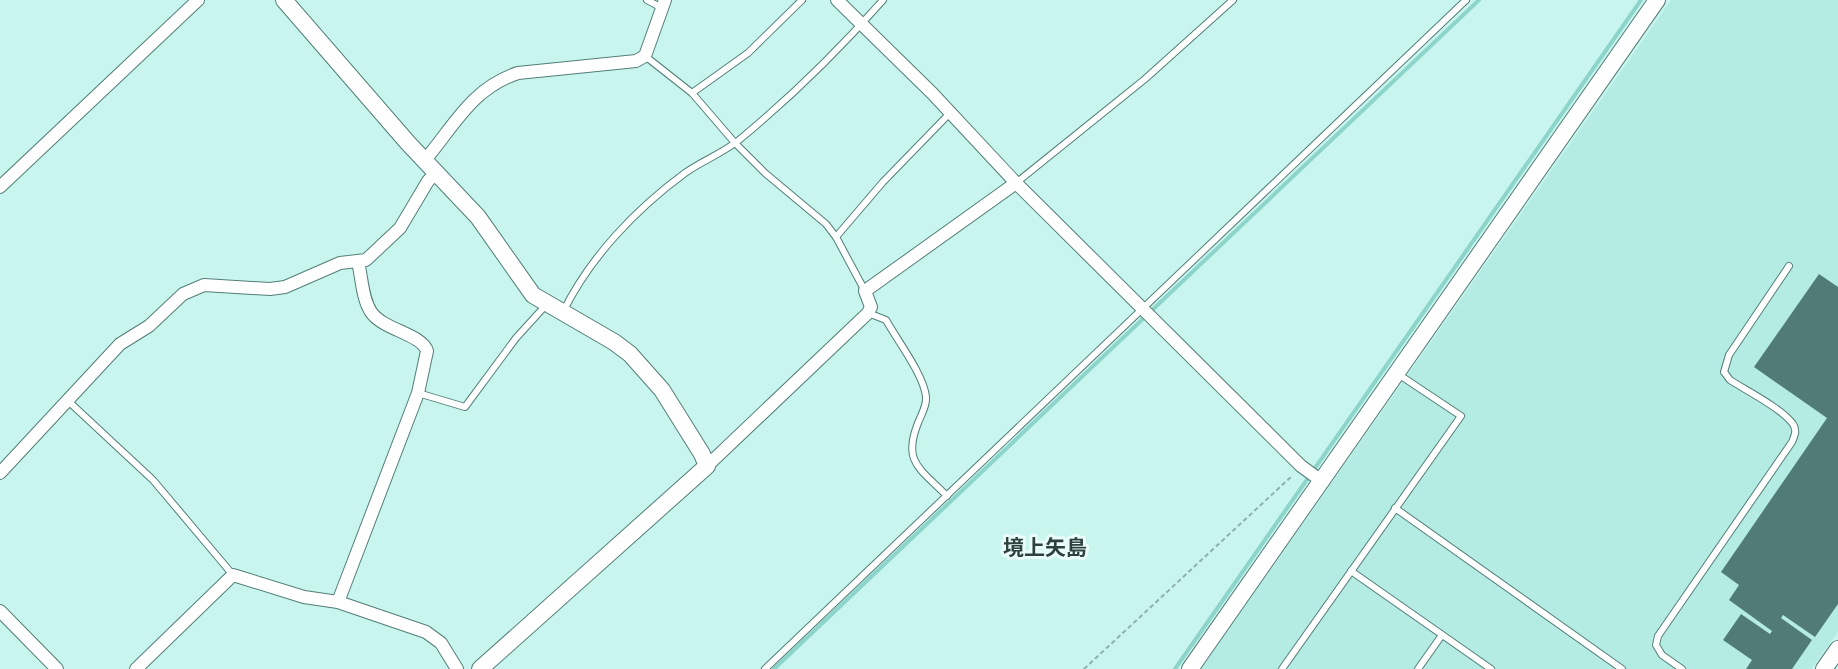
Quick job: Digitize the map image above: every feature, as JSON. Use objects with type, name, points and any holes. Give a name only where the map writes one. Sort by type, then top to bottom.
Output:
[{"type":"street","points":[[0,187],[198,0]]},
{"type":"street","points":[[284,0],[424,160],[478,217],[523,284],[546,304],[614,342],[640,364],[662,390],[707,466]]},
{"type":"street","points":[[837,0],[950,112],[1016,183],[1301,466],[1323,482]]},
{"type":"street","points":[[1190,669],[1323,482],[1657,0]]},
{"type":"street","points":[[424,160],[467,105],[503,78],[518,74],[636,61],[645,57],[664,4]]},
{"type":"street","points":[[0,473],[66,399],[120,344],[148,326],[190,290],[204,285],[270,289],[285,287],[327,268],[358,262],[372,256],[400,228],[428,181],[437,172]]},
{"type":"street","points":[[480,669],[707,466],[868,313],[871,307],[864,291],[1016,183]]},
{"type":"street","points":[[338,602],[418,393],[426,359],[426,346],[384,324],[371,312],[358,262]]},
{"type":"street","points":[[136,669],[233,575],[304,597],[338,602],[435,637],[457,669]]},
{"type":"street","points":[[0,611],[57,669]]},
{"type":"street","points":[[1824,669],[1838,650]]},
{"type":"lane","points":[[647,0],[664,4]]},
{"type":"lane","points":[[692,93],[748,53],[802,0]]},
{"type":"lane","points":[[562,312],[587,273],[620,231],[686,172],[735,143],[862,24],[883,0]]},
{"type":"lane","points":[[1016,183],[1145,79],[1233,0]]},
{"type":"lane","points":[[765,669],[1466,0]]},
{"type":"lane","points":[[645,57],[692,93],[735,143],[765,173],[809,208],[836,237],[864,291]]},
{"type":"lane","points":[[836,237],[882,182],[950,112]]},
{"type":"lane","points":[[1682,669],[1662,655],[1656,645],[1658,636],[1796,433],[1794,425],[1785,417],[1730,380],[1724,372],[1729,355],[1789,266]]},
{"type":"lane","points":[[418,393],[465,407],[516,338],[546,304]]},
{"type":"lane","points":[[868,313],[886,320],[924,388],[926,403],[910,448],[912,457],[919,467],[947,496]]},
{"type":"lane","points":[[1284,669],[1461,416],[1398,374]]},
{"type":"lane","points":[[66,399],[153,480],[233,575]]},
{"type":"lane","points":[[1395,508],[1622,669]]},
{"type":"lane","points":[[1351,571],[1491,669]]},
{"type":"lane","points":[[1418,669],[1442,635]]},
{"type":"path","points":[[1084,669],[1301,466]]},
{"type":"shaded area","points":[[1671,0],[1838,0],[1838,632],[1811,669],[1201,669]]},
{"type":"building","points":[[1819,274],[1838,287],[1838,604],[1815,637],[1783,615],[1781,618],[1812,640],[1792,669],[1746,669],[1752,660],[1723,640],[1741,614],[1770,634],[1772,631],[1729,600],[1739,585],[1721,572],[1827,418],[1754,367]]},
{"type":"waterway","points":[[774,669],[1479,0]]},
{"type":"waterway","points":[[1175,669],[1641,0]]},
{"type":"district","name":"境上矢島","points":[[1045,548]]}]
